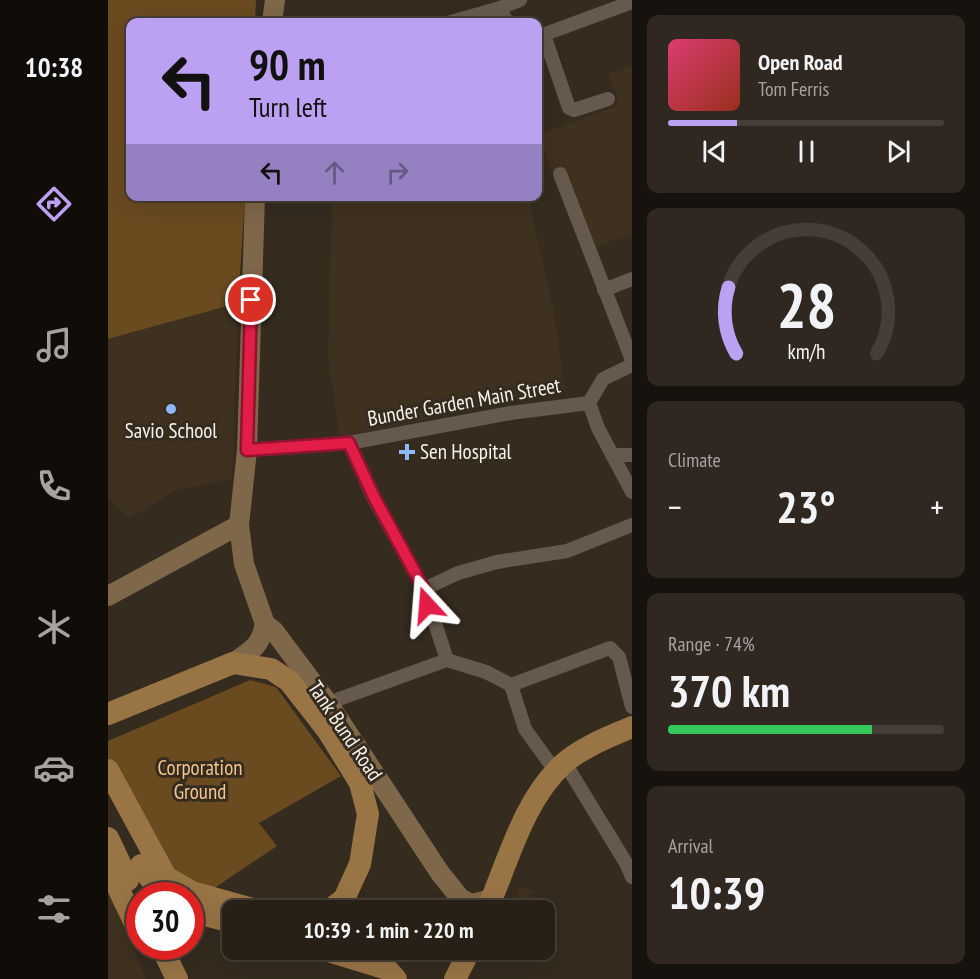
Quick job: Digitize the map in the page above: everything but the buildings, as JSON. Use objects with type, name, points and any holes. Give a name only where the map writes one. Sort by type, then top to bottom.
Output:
[{"type":"main road","points":[[273,18],[275,0]]},
{"type":"main road","name":"Tank Bund Road","points":[[255,201],[247,450],[243,510],[239,525],[244,564],[265,624],[274,630],[328,703],[440,873],[464,900]]},
{"type":"main road","points":[[108,596],[239,525]]},
{"type":"main road","points":[[108,714],[233,663],[262,640],[265,624]]},
{"type":"main road","points":[[233,663],[271,669],[289,681],[328,731],[360,783],[368,814],[360,864],[342,900]]},
{"type":"main road","points":[[491,900],[536,798],[560,767],[597,742],[632,727]]},
{"type":"main road","points":[[108,771],[166,877],[192,892],[222,900]]},
{"type":"main road","points":[[108,802],[152,882]]},
{"type":"main road","points":[[108,838],[130,882]]},
{"type":"main road","points":[[108,867],[126,905]]},
{"type":"main road","points":[[204,915],[222,919]]},
{"type":"main road","points":[[152,960],[161,979]]},
{"type":"main road","points":[[168,960],[177,979]]},
{"type":"main road","points":[[358,960],[387,969],[396,979]]},
{"type":"main road","points":[[455,979],[464,960]]},
{"type":"street","points":[[468,18],[520,0]]},
{"type":"street","points":[[542,36],[632,2]]},
{"type":"street","points":[[501,8],[505,18]]},
{"type":"street","points":[[542,39],[569,108],[574,110],[608,99]]},
{"type":"street","points":[[560,174],[632,360]]},
{"type":"street","points":[[604,290],[632,279]]},
{"type":"street","points":[[589,402],[603,379],[632,365]]},
{"type":"street","name":"Bunder Garden Main Street","points":[[247,450],[349,443],[511,413],[589,402],[598,428],[632,492]]},
{"type":"street","points":[[349,443],[374,497],[424,589],[447,660]]},
{"type":"street","points":[[614,455],[632,455]]},
{"type":"street","points":[[424,589],[458,573],[487,565],[576,548],[632,525]]},
{"type":"street","points":[[511,685],[610,648],[619,657],[632,707]]},
{"type":"street","points":[[328,703],[447,660],[486,672],[511,685],[525,729],[560,767],[626,863],[632,877]]},
{"type":"shaded area","points":[[632,65],[632,233],[582,252],[542,146],[542,134],[620,105],[609,74]]},
{"type":"shaded area","points":[[332,201],[529,201],[554,312],[565,389],[340,438],[328,358]]},
{"type":"shaded area","name":"Savio School","points":[[238,303],[232,479],[176,490],[129,519],[108,497],[108,339]]},
{"type":"shaded area","points":[[520,886],[535,891],[532,900],[513,900]]},
{"type":"shaded area","points":[[108,890],[126,932],[126,960],[138,960],[146,979],[108,979]]},
{"type":"green space","points":[[108,0],[256,0],[255,18],[126,18],[126,201],[245,201],[238,303],[108,339]]},
{"type":"green space","name":"Corporation Ground","points":[[250,680],[276,687],[341,776],[259,823],[277,846],[207,893],[204,891],[204,882],[189,882],[176,874],[108,767],[108,741]]},
{"type":"place","name":"Savio School","points":[[171,409]]},
{"type":"place","name":"Sen Hospital","points":[[407,452]]},
{"type":"route","points":[[251,300],[247,450],[349,443],[374,497],[424,589],[427,605]]}]
